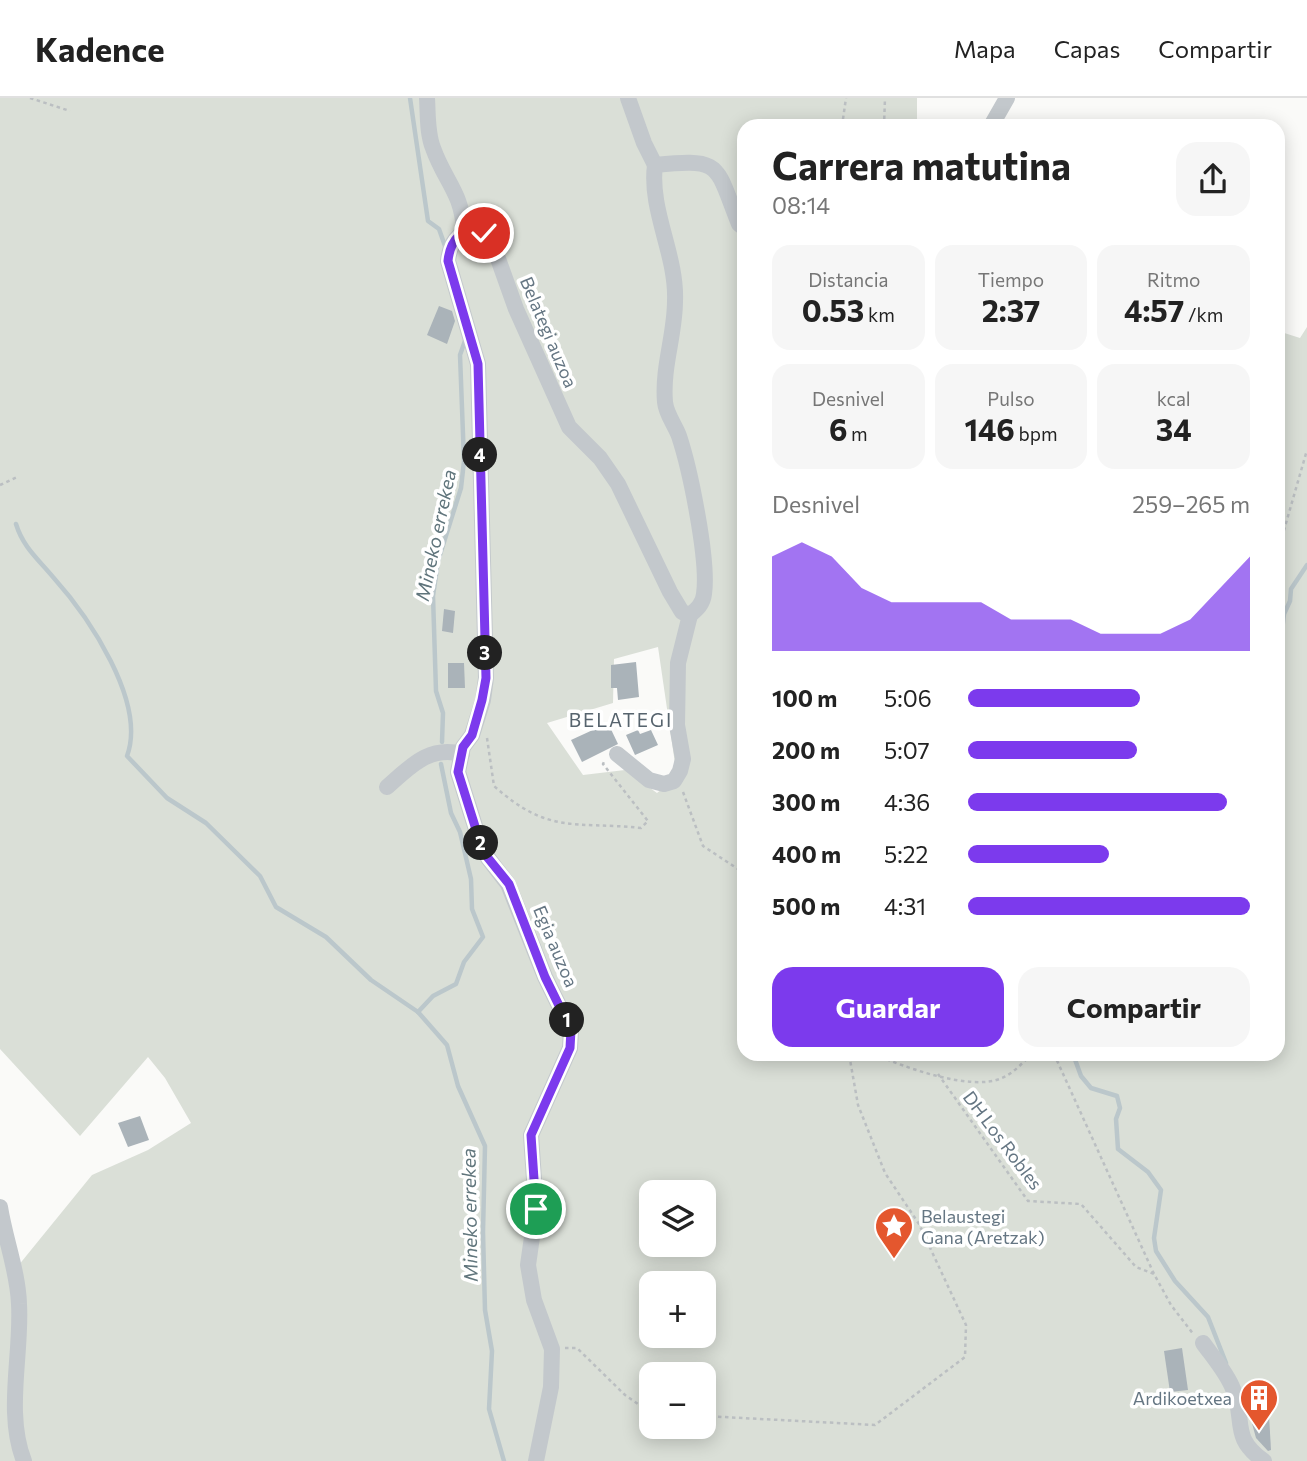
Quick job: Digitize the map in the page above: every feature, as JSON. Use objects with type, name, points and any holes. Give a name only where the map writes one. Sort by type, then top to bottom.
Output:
[{"type":"lane","points":[[427,98],[432,145],[441,168],[459,195],[464,231]]},
{"type":"lane","points":[[617,754],[649,780],[664,784],[674,781],[680,771],[683,760],[677,725],[678,663],[690,615],[699,608],[704,594],[701,542],[679,436],[665,405],[665,369],[676,302],[674,279],[653,183],[655,165],[628,98]]},
{"type":"lane","points":[[995,119],[1007,98]]},
{"type":"lane","points":[[655,165],[697,161],[711,166],[720,176],[737,214]]},
{"type":"lane","name":"Belategi auzoa","points":[[464,231],[476,229],[491,239],[516,309],[569,427],[600,458],[618,484],[670,592],[682,612],[690,615]]},
{"type":"lane","name":"Egia auzoa","points":[[464,231],[450,245],[448,261],[478,364],[486,678],[482,700],[458,772],[479,839],[488,858],[509,884],[545,977],[571,1030],[570,1048],[531,1135],[536,1209],[528,1265],[534,1300],[552,1349],[551,1387],[536,1461]]},
{"type":"lane","points":[[387,787],[421,757],[435,752],[462,754]]},
{"type":"lane","points":[[0,1207],[19,1299],[16,1411],[18,1447],[24,1461]]},
{"type":"lane","points":[[1203,1343],[1234,1389],[1241,1437],[1250,1451],[1264,1461]]},
{"type":"path","points":[[30,98],[70,111]]},
{"type":"path","points":[[843,119],[846,98]]},
{"type":"path","points":[[884,119],[886,98]]},
{"type":"path","points":[[1285,527],[1307,450]]},
{"type":"path","points":[[0,485],[17,477]]},
{"type":"path","points":[[487,733],[494,786],[519,808],[536,817],[577,826],[641,828],[648,821],[603,764],[607,755],[617,754]]},
{"type":"path","points":[[680,771],[685,804],[703,846],[737,868]]},
{"type":"path","points":[[716,1417],[875,1425],[965,1357],[966,1325],[919,1224],[885,1173],[858,1105],[850,1061]]},
{"type":"path","name":"DH Los Robles","points":[[891,1061],[905,1067],[981,1084],[1001,1078],[1023,1061]]},
{"type":"path","points":[[1057,1061],[1154,1274],[1171,1305],[1203,1343]]},
{"type":"path","name":"DH Los Robles","points":[[938,1074],[1028,1201],[1081,1204],[1136,1267],[1154,1274]]},
{"type":"path","points":[[552,1349],[576,1348],[625,1395],[639,1405]]},
{"type":"shaded area","points":[[0,98],[917,98],[917,119],[737,119],[737,1061],[1285,1061],[1285,333],[1300,338],[1307,327],[1307,1461],[0,1461],[0,1200],[18,1266],[92,1175],[148,1150],[191,1123],[165,1078],[148,1057],[80,1136],[0,1049]],"holes":[[[658,647],[677,777],[657,793],[625,770],[583,775],[547,723],[613,703],[614,659]]]},
{"type":"building","points":[[439,306],[452,311],[455,321],[447,344],[427,335]]},
{"type":"building","points":[[444,609],[455,611],[453,633],[442,631]]},
{"type":"building","points":[[636,662],[639,697],[618,700],[617,688],[611,688],[611,665]]},
{"type":"building","points":[[448,663],[464,663],[465,688],[448,688]]},
{"type":"building","points":[[608,723],[618,744],[582,762],[571,740]]},
{"type":"building","points":[[638,730],[640,734],[651,730],[658,745],[635,755],[626,735]]},
{"type":"building","points":[[140,1116],[149,1140],[128,1147],[118,1123]]},
{"type":"building","points":[[1182,1348],[1188,1390],[1170,1392],[1164,1351]]},
{"type":"building","name":"Ardikoetxea","points":[[1269,1415],[1271,1450],[1268,1451],[1256,1438],[1250,1416]]},
{"type":"waterway","name":"Mineko errekea","points":[[410,98],[428,221],[439,229],[445,246]]},
{"type":"waterway","name":"Mineko errekea","points":[[442,742],[443,713],[436,691],[433,596],[438,561],[461,488],[464,461],[460,355],[466,338]]},
{"type":"waterway","points":[[16,524],[27,546],[82,614],[111,661],[129,711],[131,734],[127,756],[167,798],[206,823],[260,876],[276,907],[326,937],[371,980],[418,1012],[447,1045],[458,1086],[485,1146],[485,1310],[492,1351],[489,1409],[504,1461]]},
{"type":"waterway","points":[[1285,612],[1291,589],[1307,565]]},
{"type":"waterway","name":"Mineko errekea","points":[[418,1012],[433,996],[456,984],[464,962],[483,937],[472,909],[471,879],[460,832],[451,813],[441,764]]},
{"type":"waterway","points":[[1076,1061],[1081,1076],[1091,1088],[1117,1096],[1120,1108],[1116,1119],[1118,1149],[1148,1172],[1161,1190],[1154,1238],[1156,1251],[1175,1281],[1208,1317],[1226,1363]]},
{"type":"place","name":"Belaustegi Gana (Aretzak)","points":[[894,1260]]},
{"type":"place","name":"Ardikoetxea","points":[[1259,1432]]},
{"type":"district","name":"BELATEGI","points":[[621,719]]},
{"type":"route","points":[[484,233],[476,229],[464,231],[450,245],[448,261],[459,308],[478,364],[486,678],[472,735],[463,747],[458,772],[479,839],[488,858],[509,884],[545,977],[571,1030],[570,1048],[545,1097],[531,1135],[536,1209]]}]
